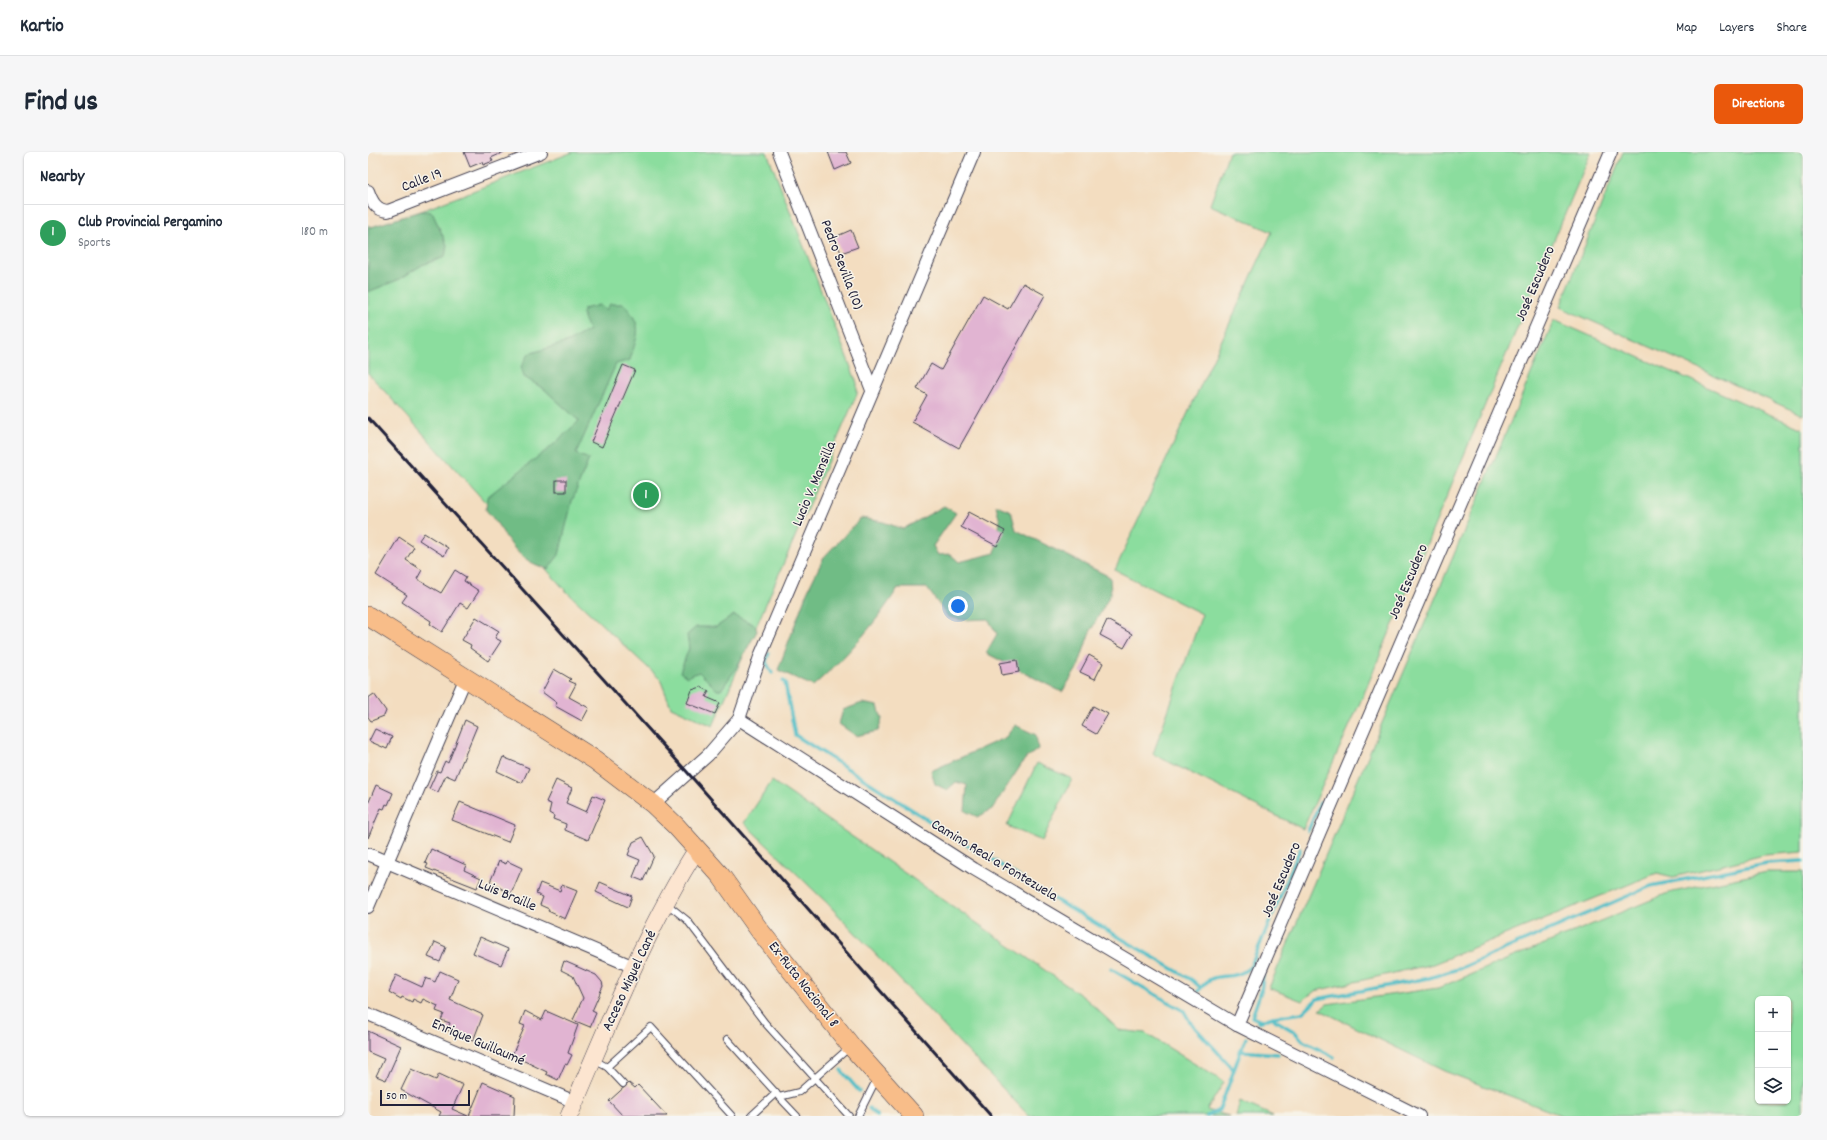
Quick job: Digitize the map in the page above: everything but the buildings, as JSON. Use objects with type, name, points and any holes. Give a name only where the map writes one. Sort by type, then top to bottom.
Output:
[{"type":"main road","name":"Ex-Ruta Nacional 8","points":[[368,616],[596,760],[653,804],[721,876],[760,932],[851,1046],[914,1116]]},
{"type":"main road","name":"Acceso Miguel Cané","points":[[572,1109],[600,1063],[634,967],[681,875],[697,849]]},
{"type":"street","name":"Calle 19","points":[[368,191],[376,206],[382,210],[395,209],[541,152]]},
{"type":"street","name":"Pedro Sevilla (10)","points":[[780,152],[872,390]]},
{"type":"street","name":"Lucio V. Mansilla","points":[[653,804],[708,755],[739,719],[761,654],[974,152]]},
{"type":"street","name":"José Escudero","points":[[1237,1025],[1610,152]]},
{"type":"street","points":[[368,907],[466,677]]},
{"type":"street","name":"Camino Real a Fontezuela","points":[[739,719],[974,869],[1237,1025],[1419,1116]]},
{"type":"street","name":"Luis Braille","points":[[368,854],[634,967]]},
{"type":"street","name":"Enrique Guillaumé","points":[[368,1014],[572,1109]]},
{"type":"lane","points":[[667,904],[687,920],[765,1023],[849,1116]]},
{"type":"lane","points":[[623,1084],[600,1063],[651,1028],[732,1116]]},
{"type":"lane","points":[[727,1039],[797,1116]]},
{"type":"lane","points":[[751,1116],[777,1095],[799,1092],[851,1046]]},
{"type":"lane","points":[[858,1116],[878,1076]]},
{"type":"green space","points":[[573,152],[767,152],[857,383],[857,394],[713,726],[671,707],[660,679],[566,591],[368,373],[368,225],[375,229]]},
{"type":"green space","points":[[1229,152],[1591,152],[1363,696],[1303,829],[1153,754],[1202,614],[1115,570],[1272,232],[1210,205]]},
{"type":"green space","points":[[1623,152],[1803,152],[1803,415],[1560,307]]},
{"type":"green space","points":[[421,211],[432,212],[447,245],[445,257],[422,265],[400,279],[368,292],[368,228]]},
{"type":"green space","points":[[610,304],[624,304],[637,325],[637,336],[630,360],[616,364],[576,454],[589,459],[572,501],[559,555],[548,569],[526,559],[512,545],[486,510],[487,497],[553,445],[579,421],[544,389],[524,377],[521,367],[528,354],[568,342],[589,330],[582,313],[584,309],[599,305],[606,310]]},
{"type":"green space","points":[[1554,320],[1803,429],[1803,852],[1764,855],[1673,877],[1657,873],[1433,964],[1315,991],[1302,1001],[1269,988]]},
{"type":"green space","points":[[996,505],[1011,511],[1016,530],[1110,577],[1111,593],[1089,634],[1078,667],[1062,692],[986,653],[997,634],[988,619],[963,620],[948,617],[927,588],[898,588],[870,628],[837,664],[813,686],[778,670],[807,592],[824,557],[861,518],[883,522],[903,529],[944,506],[956,513],[933,546],[938,555],[950,554],[959,562],[995,553],[1000,522]]},
{"type":"green space","points":[[734,615],[755,625],[757,631],[735,670],[721,690],[717,690],[699,672],[687,677],[680,672],[689,648],[687,635],[696,627],[716,627]]},
{"type":"green space","points":[[862,703],[878,706],[882,719],[878,731],[856,736],[839,724],[843,710]]},
{"type":"green space","points":[[1015,725],[1036,735],[1038,749],[1025,759],[992,809],[978,817],[965,811],[967,785],[956,782],[947,790],[935,784],[931,771],[1006,737]]},
{"type":"green space","points":[[1037,763],[1072,779],[1042,841],[1007,826]]},
{"type":"green space","points":[[772,781],[1085,998],[1119,1030],[1145,1033],[1224,1082],[1207,1110],[1229,1116],[1029,1116],[827,903],[744,823]]},
{"type":"green space","points":[[1767,872],[1803,872],[1803,1116],[1563,1116],[1444,1071],[1320,1010],[1327,1004],[1438,988],[1668,893]]},
{"type":"green space","points":[[1240,1101],[1273,1116],[1236,1116]]},
{"type":"waterway","points":[[769,653],[766,662],[772,673]]},
{"type":"waterway","points":[[783,681],[785,683],[795,735],[978,852]]},
{"type":"waterway","points":[[1308,831],[1320,803]]},
{"type":"waterway","points":[[1201,988],[1212,978],[1231,976],[1244,972],[1251,966],[1300,849]]},
{"type":"waterway","points":[[993,860],[1037,889],[1192,980],[1201,988],[1198,991]]},
{"type":"waterway","points":[[1258,1022],[1273,1017],[1302,1013],[1317,999],[1429,978],[1461,968],[1651,886],[1767,863],[1803,861]]},
{"type":"waterway","points":[[1111,969],[1184,1011],[1190,1022],[1233,1069]]},
{"type":"waterway","points":[[1259,1020],[1252,1017],[1261,991],[1263,976]]},
{"type":"waterway","points":[[1273,1017],[1275,1020],[1295,1032],[1303,1041],[1334,1057]]},
{"type":"waterway","points":[[1207,1116],[1219,1110],[1246,1038]]},
{"type":"waterway","points":[[1240,1051],[1278,1054]]},
{"type":"waterway","points":[[841,1070],[859,1091]]},
{"type":"waterway","points":[[869,1108],[877,1116]]},
{"type":"railway","points":[[368,418],[688,773],[991,1116]]},
{"type":"place","name":"Club Provincial Pergamino","points":[[646,495]]}]
